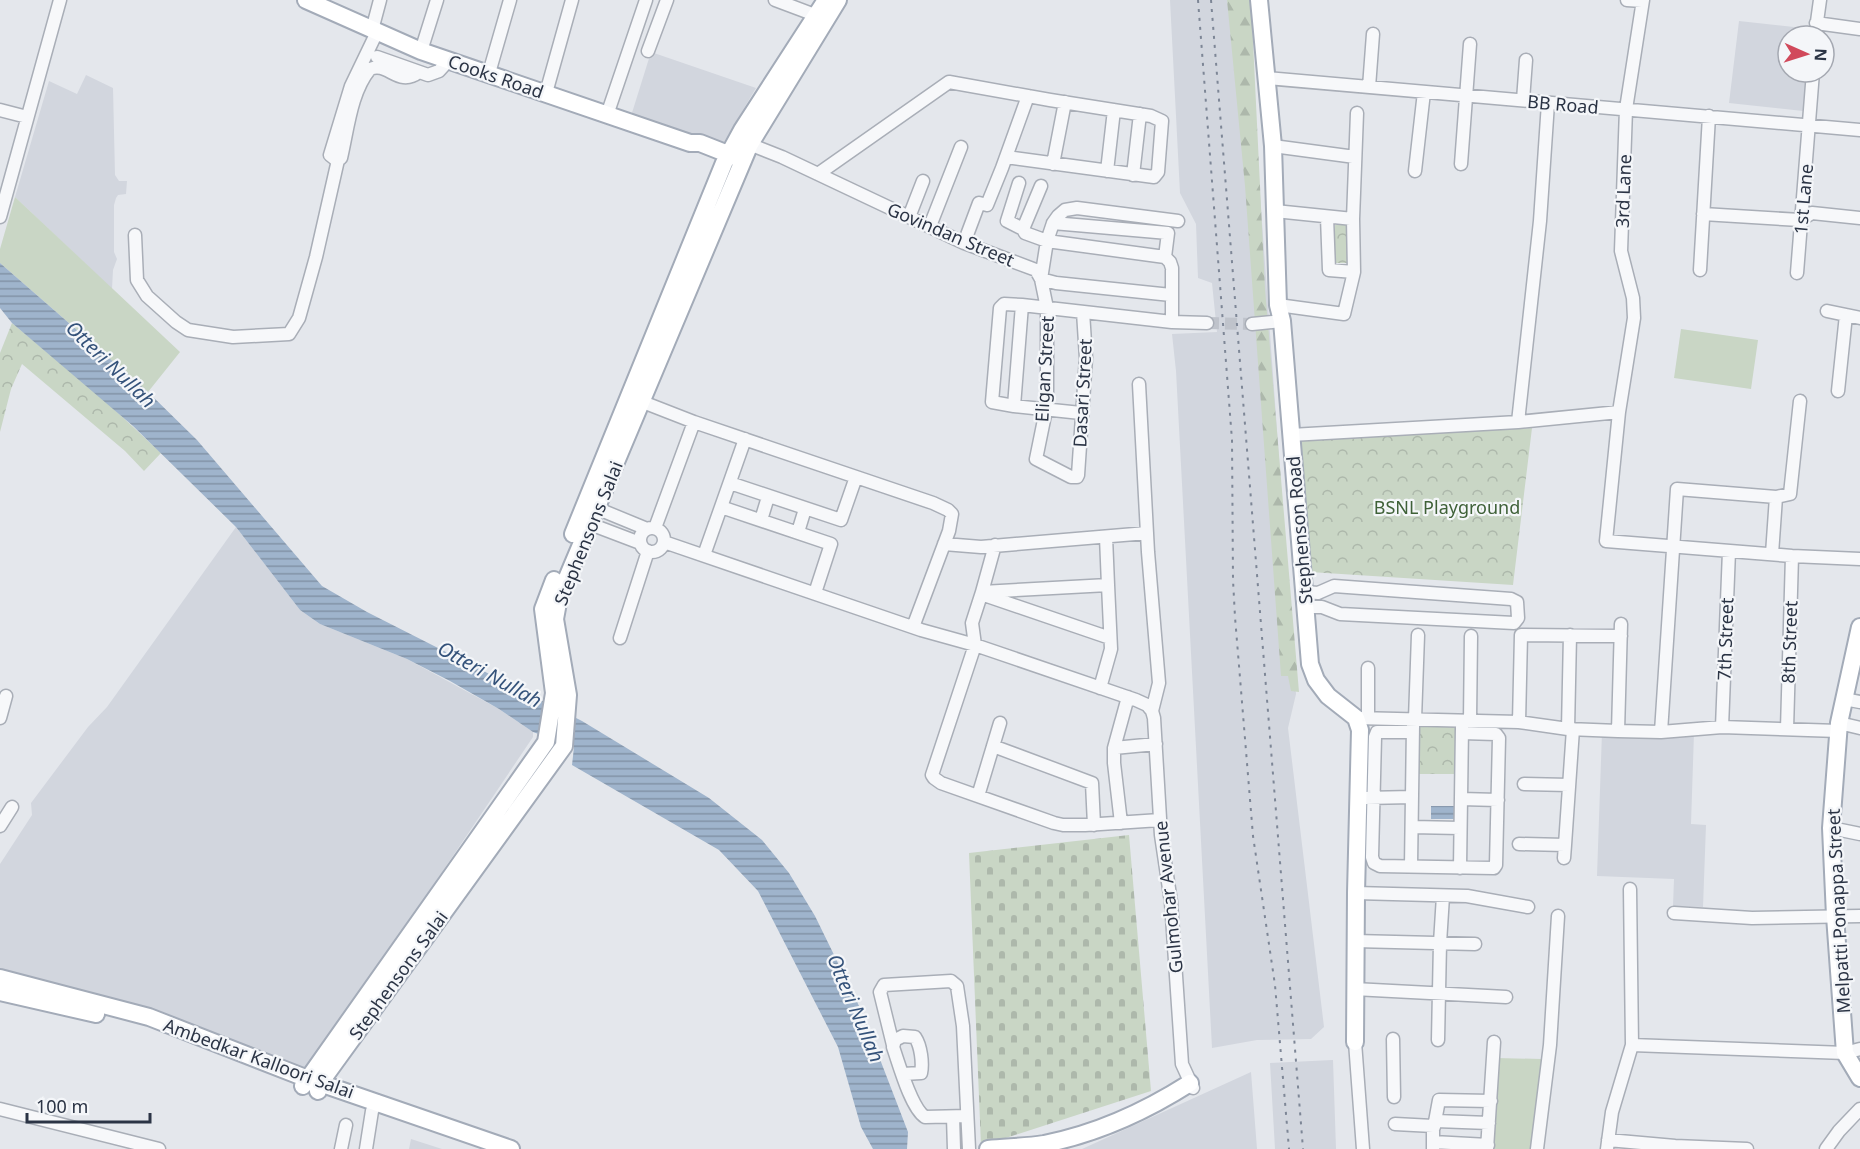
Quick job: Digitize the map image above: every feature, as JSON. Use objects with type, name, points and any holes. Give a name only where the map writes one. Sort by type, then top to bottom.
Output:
[{"type":"main road","name":"Cooks Road","points":[[306,0],[422,51],[690,143],[700,143],[733,162]]},
{"type":"main road","name":"Stephenson Road","points":[[1259,0],[1273,146],[1280,313],[1291,435],[1315,599],[1310,664],[1316,680],[1328,696],[1362,717]]},
{"type":"main road","name":"Stephensons Salai","points":[[312,1085],[546,742],[561,694],[543,609],[635,399],[733,162],[827,5]]},
{"type":"main road","name":"Stephensons Salai","points":[[312,1085],[564,746],[555,619],[559,597],[593,516],[635,399]]},
{"type":"main road","name":"Melpatti Ponappa Street","points":[[1853,1051],[1835,916],[1831,828],[1838,727],[1852,700],[1859,637]]},
{"type":"main road","points":[[1355,1042],[1356,893],[1366,798],[1360,730],[1362,717]]},
{"type":"main road","name":"Ambedkar Kalloori Salai","points":[[1,985],[149,1017],[312,1085],[510,1149]]},
{"type":"main road","points":[[1853,1051],[1860,1078]]},
{"type":"main road","points":[[988,1149],[1057,1146],[1192,1086]]},
{"type":"main road","name":"Ambedkar Kalloori Salai","points":[[374,1106],[485,1149]]},
{"type":"street","points":[[0,217],[60,0]]},
{"type":"street","points":[[338,160],[330,155],[351,86],[374,31],[380,0]]},
{"type":"street","points":[[422,51],[437,0]]},
{"type":"street","points":[[489,73],[510,0]]},
{"type":"street","points":[[546,93],[572,0]]},
{"type":"street","points":[[607,115],[646,0]]},
{"type":"street","points":[[648,51],[667,0]]},
{"type":"street","points":[[775,0],[827,5]]},
{"type":"street","points":[[1627,0],[1643,1]]},
{"type":"street","points":[[1817,24],[1820,0]]},
{"type":"street","name":"3rd Lane","points":[[1643,1],[1626,109],[1621,251],[1633,298],[1634,318],[1619,412],[1606,541],[1674,546]]},
{"type":"street","points":[[1836,30],[1860,29]]},
{"type":"street","points":[[1369,87],[1373,34]]},
{"type":"street","points":[[1461,164],[1470,44]]},
{"type":"street","points":[[377,57],[431,75],[449,60]]},
{"type":"street","points":[[1523,100],[1526,60]]},
{"type":"street","points":[[135,235],[137,280],[147,296],[188,330],[233,337],[289,334],[299,318],[338,160],[360,84],[370,69],[378,67],[402,78],[413,77],[419,72]]},
{"type":"street","name":"BB Road","points":[[1266,78],[1860,130]]},
{"type":"street","points":[[818,174],[949,82],[1151,116],[1162,121],[1158,172],[1154,177],[1006,157]]},
{"type":"street","name":"1st Lane","points":[[1797,273],[1812,84]]},
{"type":"street","points":[[1415,171],[1424,92]]},
{"type":"street","points":[[964,243],[979,203],[987,205],[1028,96]]},
{"type":"street","points":[[1053,164],[1065,102]]},
{"type":"street","points":[[1518,422],[1540,221],[1548,103]]},
{"type":"street","points":[[0,110],[27,117]]},
{"type":"street","points":[[1107,171],[1114,110]]},
{"type":"street","points":[[1252,324],[1280,313],[1344,314],[1354,272],[1353,219],[1357,113]]},
{"type":"street","points":[[1132,175],[1140,114]]},
{"type":"street","points":[[1700,270],[1709,116]]},
{"type":"street","name":"Govindan Street","points":[[744,141],[964,243],[1036,270],[1041,279],[1056,283],[1171,295]]},
{"type":"street","points":[[1273,146],[1355,157]]},
{"type":"street","points":[[930,226],[961,147]]},
{"type":"street","points":[[909,218],[923,181]]},
{"type":"street","points":[[1019,183],[1007,221],[1023,229],[1025,233],[1047,241],[1168,262]]},
{"type":"street","points":[[1023,229],[1041,186]]},
{"type":"street","points":[[1041,279],[1047,241],[1053,223],[1065,210],[1077,208],[1178,220]]},
{"type":"street","points":[[1275,211],[1353,219]]},
{"type":"street","points":[[1703,214],[1800,220],[1812,213],[1860,218]]},
{"type":"street","points":[[1328,217],[1329,270],[1354,272]]},
{"type":"street","points":[[1053,223],[1168,233],[1172,322]]},
{"type":"street","name":"Eligan Street","points":[[1041,279],[1047,308],[1046,410],[1036,459],[1071,477],[1078,475]]},
{"type":"street","points":[[1081,413],[992,402],[1000,308],[1006,303],[1172,322],[1207,323]]},
{"type":"street","points":[[1014,406],[1022,305]]},
{"type":"street","points":[[1827,311],[1860,318]]},
{"type":"street","name":"Dasari Street","points":[[1078,475],[1086,358],[1083,312]]},
{"type":"street","points":[[1838,392],[1846,315]]},
{"type":"street","points":[[664,542],[1100,688],[1144,704],[1152,711],[1159,683],[1147,533],[1139,384]]},
{"type":"street","points":[[635,399],[694,422],[948,510],[952,518],[913,627]]},
{"type":"street","points":[[1661,732],[1677,489],[1776,497],[1790,494],[1800,401]]},
{"type":"street","points":[[1291,435],[1518,422],[1619,412]]},
{"type":"street","points":[[620,638],[644,547],[640,538],[651,528],[694,422]]},
{"type":"street","points":[[704,555],[746,439]]},
{"type":"street","points":[[730,483],[840,520],[856,477]]},
{"type":"street","points":[[761,520],[768,497]]},
{"type":"street","points":[[1772,554],[1776,497]]},
{"type":"street","points":[[721,507],[831,544],[815,592]]},
{"type":"street","points":[[798,532],[805,509]]},
{"type":"street","points":[[593,516],[651,528],[662,533],[664,542],[658,550],[644,547],[593,516]]},
{"type":"street","points":[[944,544],[994,545],[1147,533]]},
{"type":"street","points":[[1100,688],[1111,649],[1106,537]]},
{"type":"street","points":[[994,545],[982,594],[972,622],[975,645],[932,775],[941,783],[1054,823],[1094,825],[1160,820]]},
{"type":"street","points":[[1674,546],[1860,559]]},
{"type":"street","name":"7th Street","points":[[1722,727],[1729,551]]},
{"type":"street","name":"8th Street","points":[[1786,729],[1792,556]]},
{"type":"street","points":[[982,594],[1108,585]]},
{"type":"street","points":[[1337,586],[1511,599],[1517,602],[1518,618],[1516,622],[1510,623],[1340,614],[1315,599],[1337,586]]},
{"type":"street","points":[[982,594],[1110,639]]},
{"type":"street","points":[[1519,722],[1521,634],[1570,635],[1621,630],[1618,731]]},
{"type":"street","points":[[1411,866],[1413,732],[1418,635]]},
{"type":"street","points":[[1519,844],[1565,852],[1569,785],[1570,635]]},
{"type":"street","points":[[1460,867],[1462,733],[1466,720],[1471,636]]},
{"type":"street","points":[[1368,668],[1362,717],[1519,722],[1570,729],[1661,732],[1722,727],[1860,728]]},
{"type":"street","points":[[0,718],[6,696]]},
{"type":"street","points":[[1121,823],[1114,748],[1128,698]]},
{"type":"street","name":"Gulmohar Avenue","points":[[1152,711],[1160,820],[1171,902],[1181,1057],[1183,1068],[1192,1086]]},
{"type":"street","points":[[978,796],[1000,723]]},
{"type":"street","points":[[1413,732],[1377,732],[1375,737],[1366,798],[1374,863],[1380,866],[1496,867],[1499,735],[1462,733]]},
{"type":"street","points":[[1114,748],[1156,744]]},
{"type":"street","points":[[993,746],[1092,783],[1094,825]]},
{"type":"street","points":[[1524,784],[1569,785]]},
{"type":"street","points":[[1366,798],[1412,797]]},
{"type":"street","points":[[1461,800],[1498,800]]},
{"type":"street","points":[[0,826],[12,807]]},
{"type":"street","points":[[1412,826],[1460,828]]},
{"type":"street","points":[[1831,828],[1860,834]]},
{"type":"street","points":[[1630,889],[1632,1046],[1612,1112],[1608,1144],[1747,1149]]},
{"type":"street","points":[[1356,893],[1467,896],[1528,907]]},
{"type":"street","points":[[1438,1040],[1443,896]]},
{"type":"street","points":[[1674,913],[1752,918],[1860,916]]},
{"type":"street","points":[[1537,1149],[1550,1045],[1558,916]]},
{"type":"street","points":[[1355,941],[1475,944]]},
{"type":"street","points":[[967,1116],[925,1117],[913,1104],[893,1045],[880,992],[884,985],[951,981],[957,986],[963,1026],[969,1149]]},
{"type":"street","points":[[1354,990],[1506,998]]},
{"type":"street","points":[[893,1045],[895,1040],[903,1036],[915,1037],[918,1042],[921,1074],[903,1074]]},
{"type":"street","points":[[1394,1039],[1394,1097]]},
{"type":"street","points":[[1355,1042],[1363,1149]]},
{"type":"street","points":[[1491,1101],[1441,1099],[1433,1146],[1488,1147],[1491,1101],[1494,1042]]},
{"type":"street","points":[[1632,1046],[1853,1051]]},
{"type":"street","points":[[366,1149],[374,1106]]},
{"type":"street","points":[[0,1109],[159,1149]]},
{"type":"street","points":[[1826,1149],[1860,1109]]},
{"type":"street","points":[[953,1117],[954,1149]]},
{"type":"street","points":[[1395,1124],[1489,1123]]},
{"type":"street","points":[[341,1149],[346,1125]]},
{"type":"shaded area","points":[[1170,0],[1246,0],[1296,694],[1288,728],[1324,1027],[1311,1039],[1257,1040],[1212,1048],[1176,371],[1172,334],[1217,332],[1212,283],[1198,278],[1196,224],[1180,193]]},
{"type":"shaded area","points":[[1739,21],[1776,25],[1776,84],[1806,84],[1803,111],[1729,103]]},
{"type":"shaded area","points":[[651,52],[756,88],[721,147],[631,116]]},
{"type":"shaded area","points":[[86,75],[113,88],[115,175],[119,181],[127,181],[126,194],[118,195],[114,205],[114,252],[117,259],[113,270],[112,289],[15,197],[49,81],[77,94]]},
{"type":"shaded area","points":[[236,527],[300,610],[320,624],[407,659],[499,709],[533,732],[533,737],[310,1068],[300,1069],[148,1007],[0,970],[0,864],[32,815],[31,803],[88,727],[107,707]]},
{"type":"shaded area","points":[[1602,732],[1694,733],[1691,824],[1706,825],[1703,907],[1673,906],[1674,879],[1597,876]]},
{"type":"shaded area","points":[[1333,1060],[1336,1149],[1275,1149],[1270,1063]]},
{"type":"shaded area","points":[[1251,1072],[1257,1149],[1082,1149]]},
{"type":"shaded area","points":[[411,1139],[442,1149],[409,1149]]},
{"type":"green space","points":[[1227,0],[1251,0],[1265,289],[1299,692],[1291,691],[1288,676],[1281,676],[1245,186]]},
{"type":"green space","points":[[15,197],[180,352],[148,392],[0,263],[0,249]]},
{"type":"green space","points":[[1335,225],[1352,225],[1352,263],[1335,263]]},
{"type":"green space","points":[[12,323],[102,398],[161,453],[144,471],[125,451],[22,364],[11,389],[0,432],[0,353]]},
{"type":"green space","points":[[1681,329],[1758,340],[1751,389],[1674,378]]},
{"type":"green space","name":"BSNL Playground","points":[[1532,428],[1513,585],[1310,572],[1299,440]]},
{"type":"green space","points":[[1418,726],[1458,726],[1457,774],[1417,774]]},
{"type":"green space","points":[[1129,835],[1151,1091],[981,1146],[969,853]]},
{"type":"green space","points":[[1496,1058],[1541,1059],[1542,1077],[1532,1149],[1489,1149]]},
{"type":"water","name":"Otteri Nullah","points":[[0,263],[148,392],[197,440],[322,586],[367,612],[582,721],[709,798],[762,840],[789,873],[815,916],[861,1010],[908,1132],[907,1149],[873,1149],[861,1127],[838,1047],[758,891],[719,850],[572,765],[574,747],[533,732],[450,681],[407,659],[320,624],[300,610],[236,527],[133,426],[12,323],[0,308]]},
{"type":"water","points":[[1431,806],[1454,806],[1454,819],[1431,819]]},
{"type":"tunnel","points":[[1207,323],[1252,324]]},
{"type":"railway","points":[[1198,0],[1232,440],[1235,617],[1253,836],[1275,985],[1289,1149]]},
{"type":"railway","points":[[1211,0],[1303,1149]]}]
